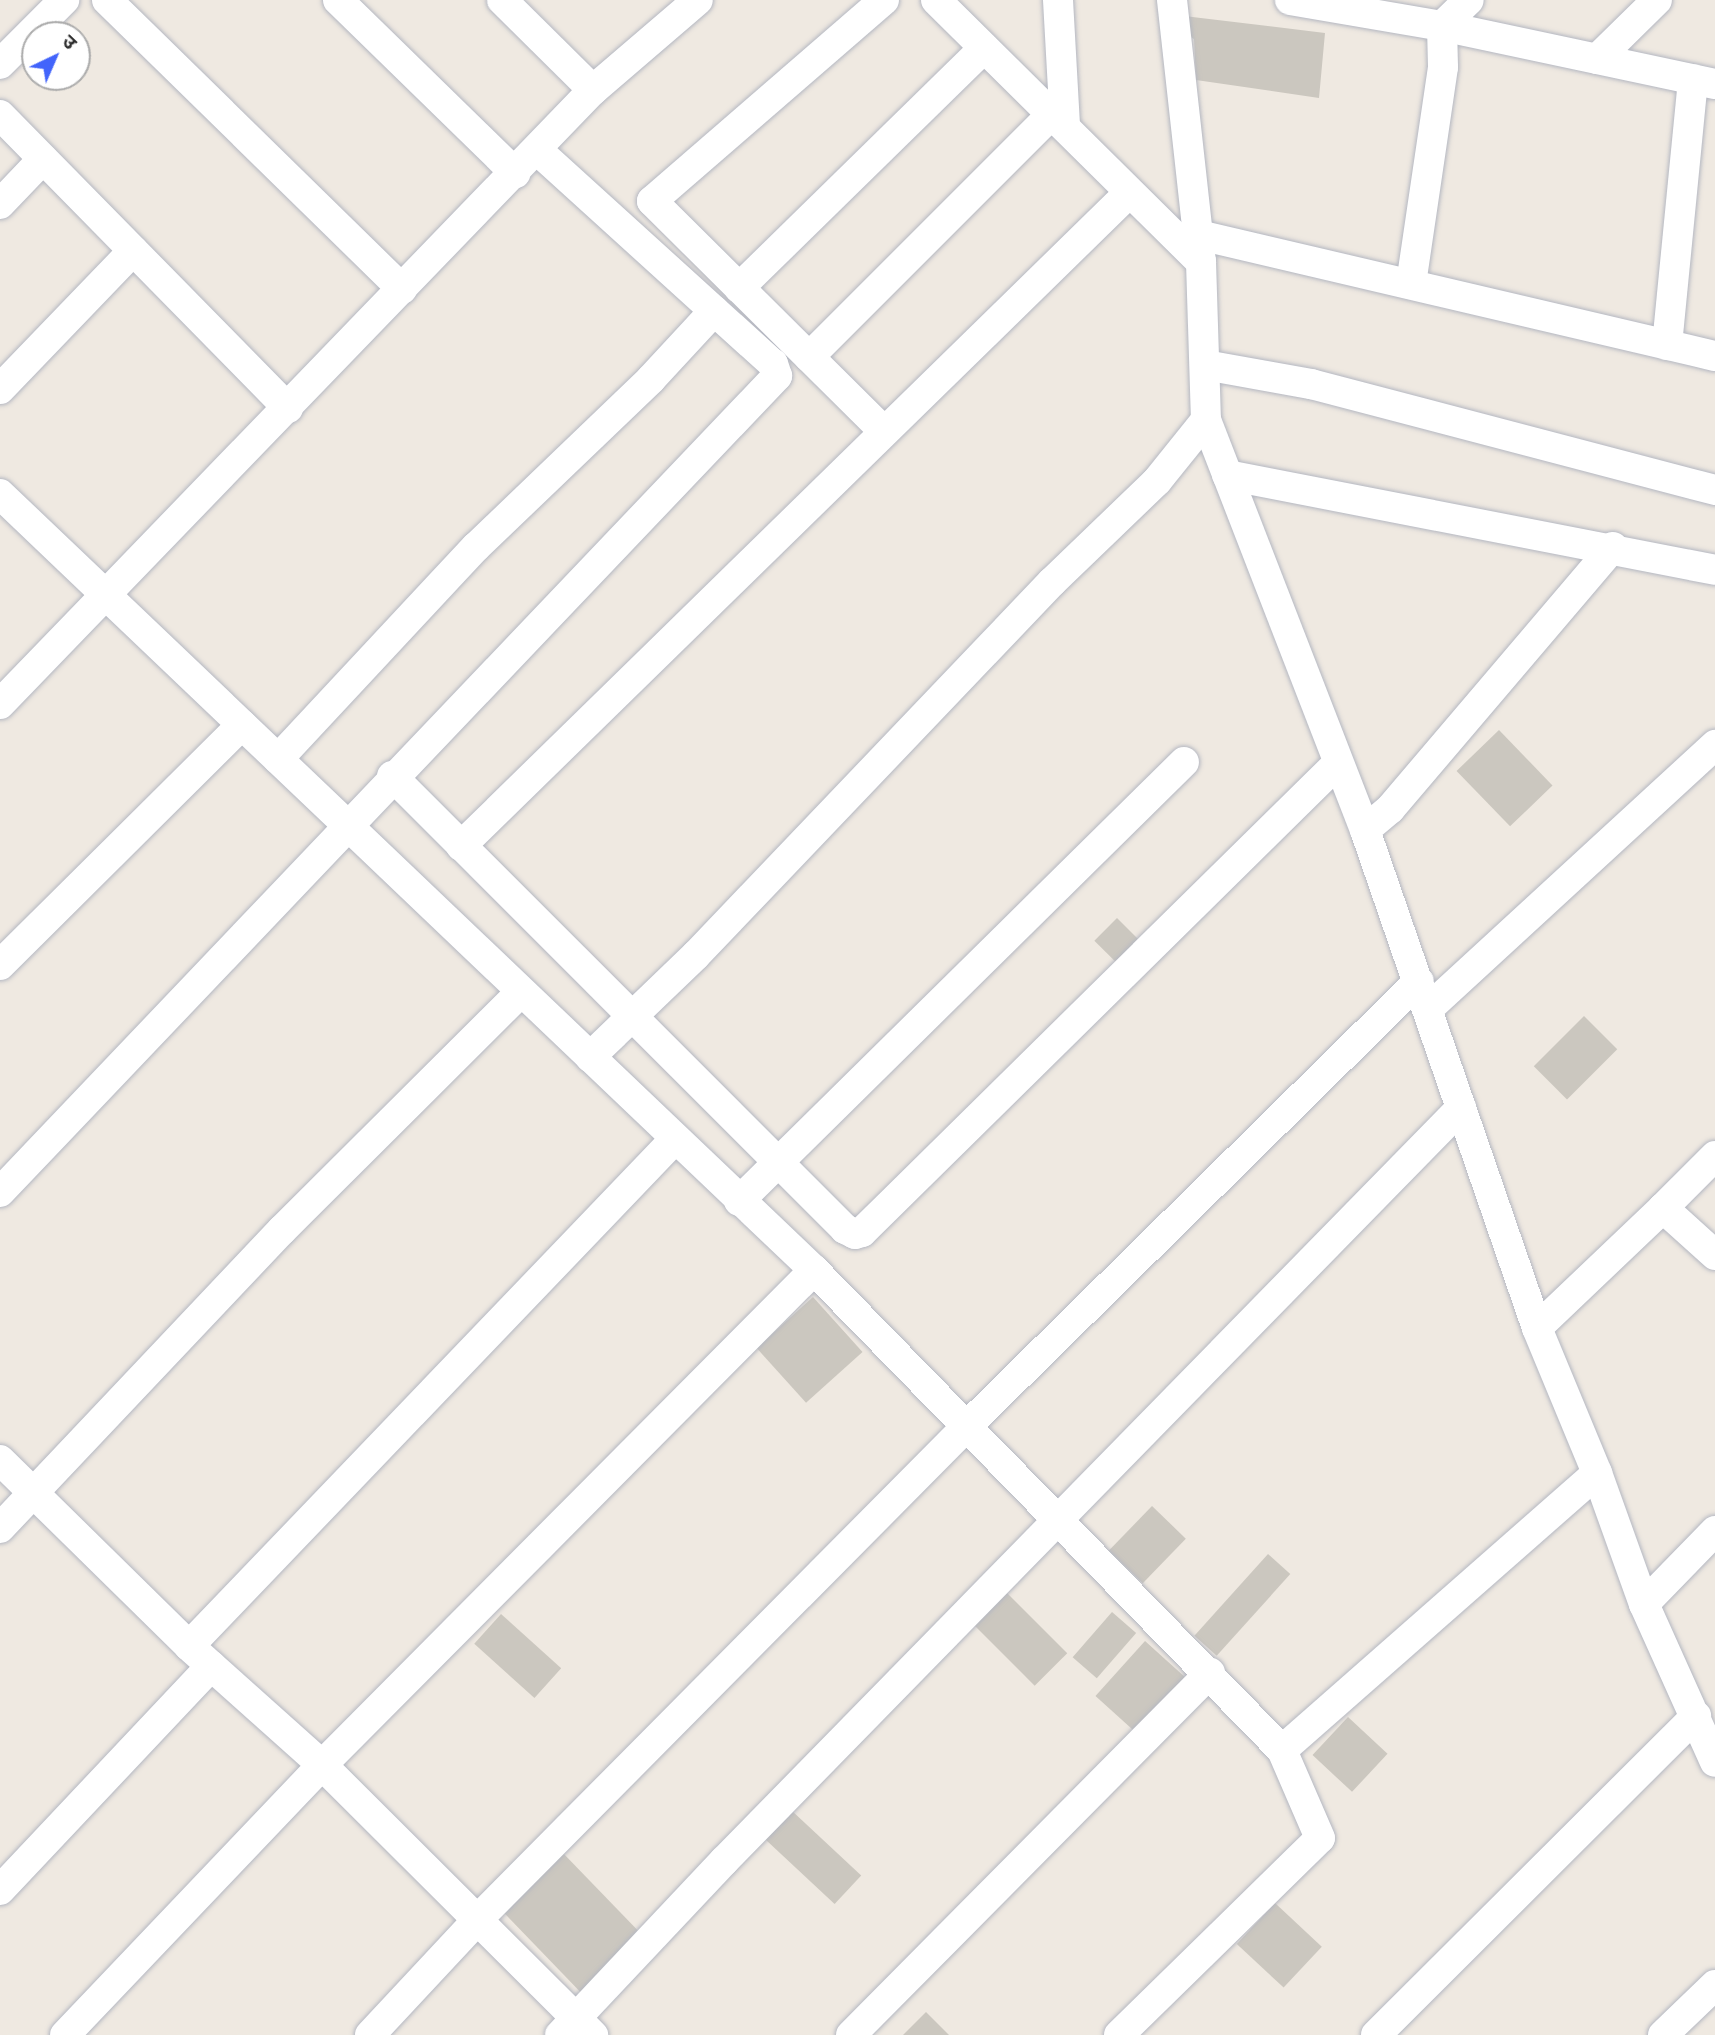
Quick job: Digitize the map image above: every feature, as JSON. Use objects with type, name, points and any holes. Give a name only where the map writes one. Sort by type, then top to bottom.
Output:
[{"type":"street","points":[[107,0],[402,289]]},
{"type":"street","points":[[338,0],[515,173]]},
{"type":"street","points":[[502,0],[593,90]]},
{"type":"street","points":[[0,704],[593,90],[698,0]]},
{"type":"street","points":[[884,0],[652,201],[884,430]]},
{"type":"street","points":[[936,0],[1129,193],[1200,248],[1411,284],[1715,356]]},
{"type":"street","points":[[809,357],[1058,121],[1058,0]]},
{"type":"street","points":[[1171,0],[1200,248],[1206,420],[1365,830],[1424,994],[1537,1328],[1597,1473],[1644,1604],[1715,1762]]},
{"type":"street","points":[[1411,284],[1443,67],[1442,26],[1469,0]]},
{"type":"street","points":[[1597,59],[1657,0]]},
{"type":"street","points":[[1301,1],[1442,26],[1704,81],[1667,345]]},
{"type":"street","points":[[0,65],[51,4]]},
{"type":"street","points":[[739,288],[984,48]]},
{"type":"street","points":[[0,115],[288,408]]},
{"type":"street","points":[[0,1192],[346,824],[773,382],[778,371],[773,364],[537,150]]},
{"type":"street","points":[[0,204],[43,159]]},
{"type":"street","points":[[461,846],[1129,193]]},
{"type":"street","points":[[0,389],[133,251]]},
{"type":"street","points":[[278,760],[476,547],[651,379],[715,311]]},
{"type":"street","points":[[1205,365],[1311,384],[1715,490]]},
{"type":"street","points":[[590,1057],[696,956],[1052,582],[1157,481],[1206,420]]},
{"type":"street","points":[[1227,475],[1613,547],[1715,570]]},
{"type":"street","points":[[0,494],[674,1140],[814,1270],[1210,1673],[1282,1750],[1320,1838],[1119,2035]]},
{"type":"street","points":[[1365,830],[1390,809],[1613,547]]},
{"type":"street","points":[[0,965],[242,725]]},
{"type":"street","points":[[370,2035],[478,1919],[967,1426],[1424,994],[1715,745]]},
{"type":"street","points":[[739,1201],[1184,762]]},
{"type":"street","points":[[392,776],[845,1229],[862,1231],[1338,763]]},
{"type":"street","points":[[0,1528],[282,1230],[522,992]]},
{"type":"street","points":[[0,1460],[188,1646],[322,1765],[478,1919],[576,2029],[1057,1520],[1461,1108]]},
{"type":"street","points":[[188,1646],[674,1140]]},
{"type":"street","points":[[1537,1328],[1715,1156]]},
{"type":"street","points":[[1662,1208],[1715,1255]]},
{"type":"street","points":[[65,2035],[322,1765],[814,1270]]},
{"type":"street","points":[[1282,1750],[1597,1473]]},
{"type":"street","points":[[1644,1604],[1715,1531]]},
{"type":"street","points":[[0,1890],[211,1666]]},
{"type":"street","points":[[851,2035],[1210,1673]]},
{"type":"street","points":[[1376,2035],[1696,1716]]},
{"type":"street","points":[[1663,2035],[1715,1985]]},
{"type":"building","points":[[1184,16],[1325,33],[1319,98],[1196,80],[1194,39],[1184,33]]},
{"type":"building","points":[[1499,730],[1552,785],[1510,826],[1457,771]]},
{"type":"building","points":[[1117,918],[1146,947],[1123,970],[1094,941]]},
{"type":"building","points":[[1584,1016],[1617,1049],[1567,1099],[1534,1066]]},
{"type":"building","points":[[813,1297],[863,1352],[806,1403],[757,1348]]},
{"type":"building","points":[[1152,1506],[1186,1539],[1143,1583],[1109,1551]]},
{"type":"building","points":[[1268,1554],[1290,1574],[1217,1656],[1194,1636]]},
{"type":"building","points":[[1005,1591],[1067,1653],[1035,1686],[972,1624]]},
{"type":"building","points":[[1112,1612],[1136,1633],[1097,1678],[1073,1657]]},
{"type":"building","points":[[501,1614],[561,1668],[534,1698],[474,1644]]},
{"type":"building","points":[[1145,1641],[1185,1677],[1136,1732],[1095,1696]]},
{"type":"building","points":[[1348,1717],[1387,1754],[1352,1792],[1313,1755]]},
{"type":"building","points":[[791,1810],[861,1875],[835,1904],[764,1839]]},
{"type":"building","points":[[561,1851],[644,1937],[583,1995],[501,1909]]},
{"type":"building","points":[[1275,1903],[1322,1947],[1284,1988],[1237,1944]]},
{"type":"building","points":[[926,2012],[949,2035],[903,2035]]}]
